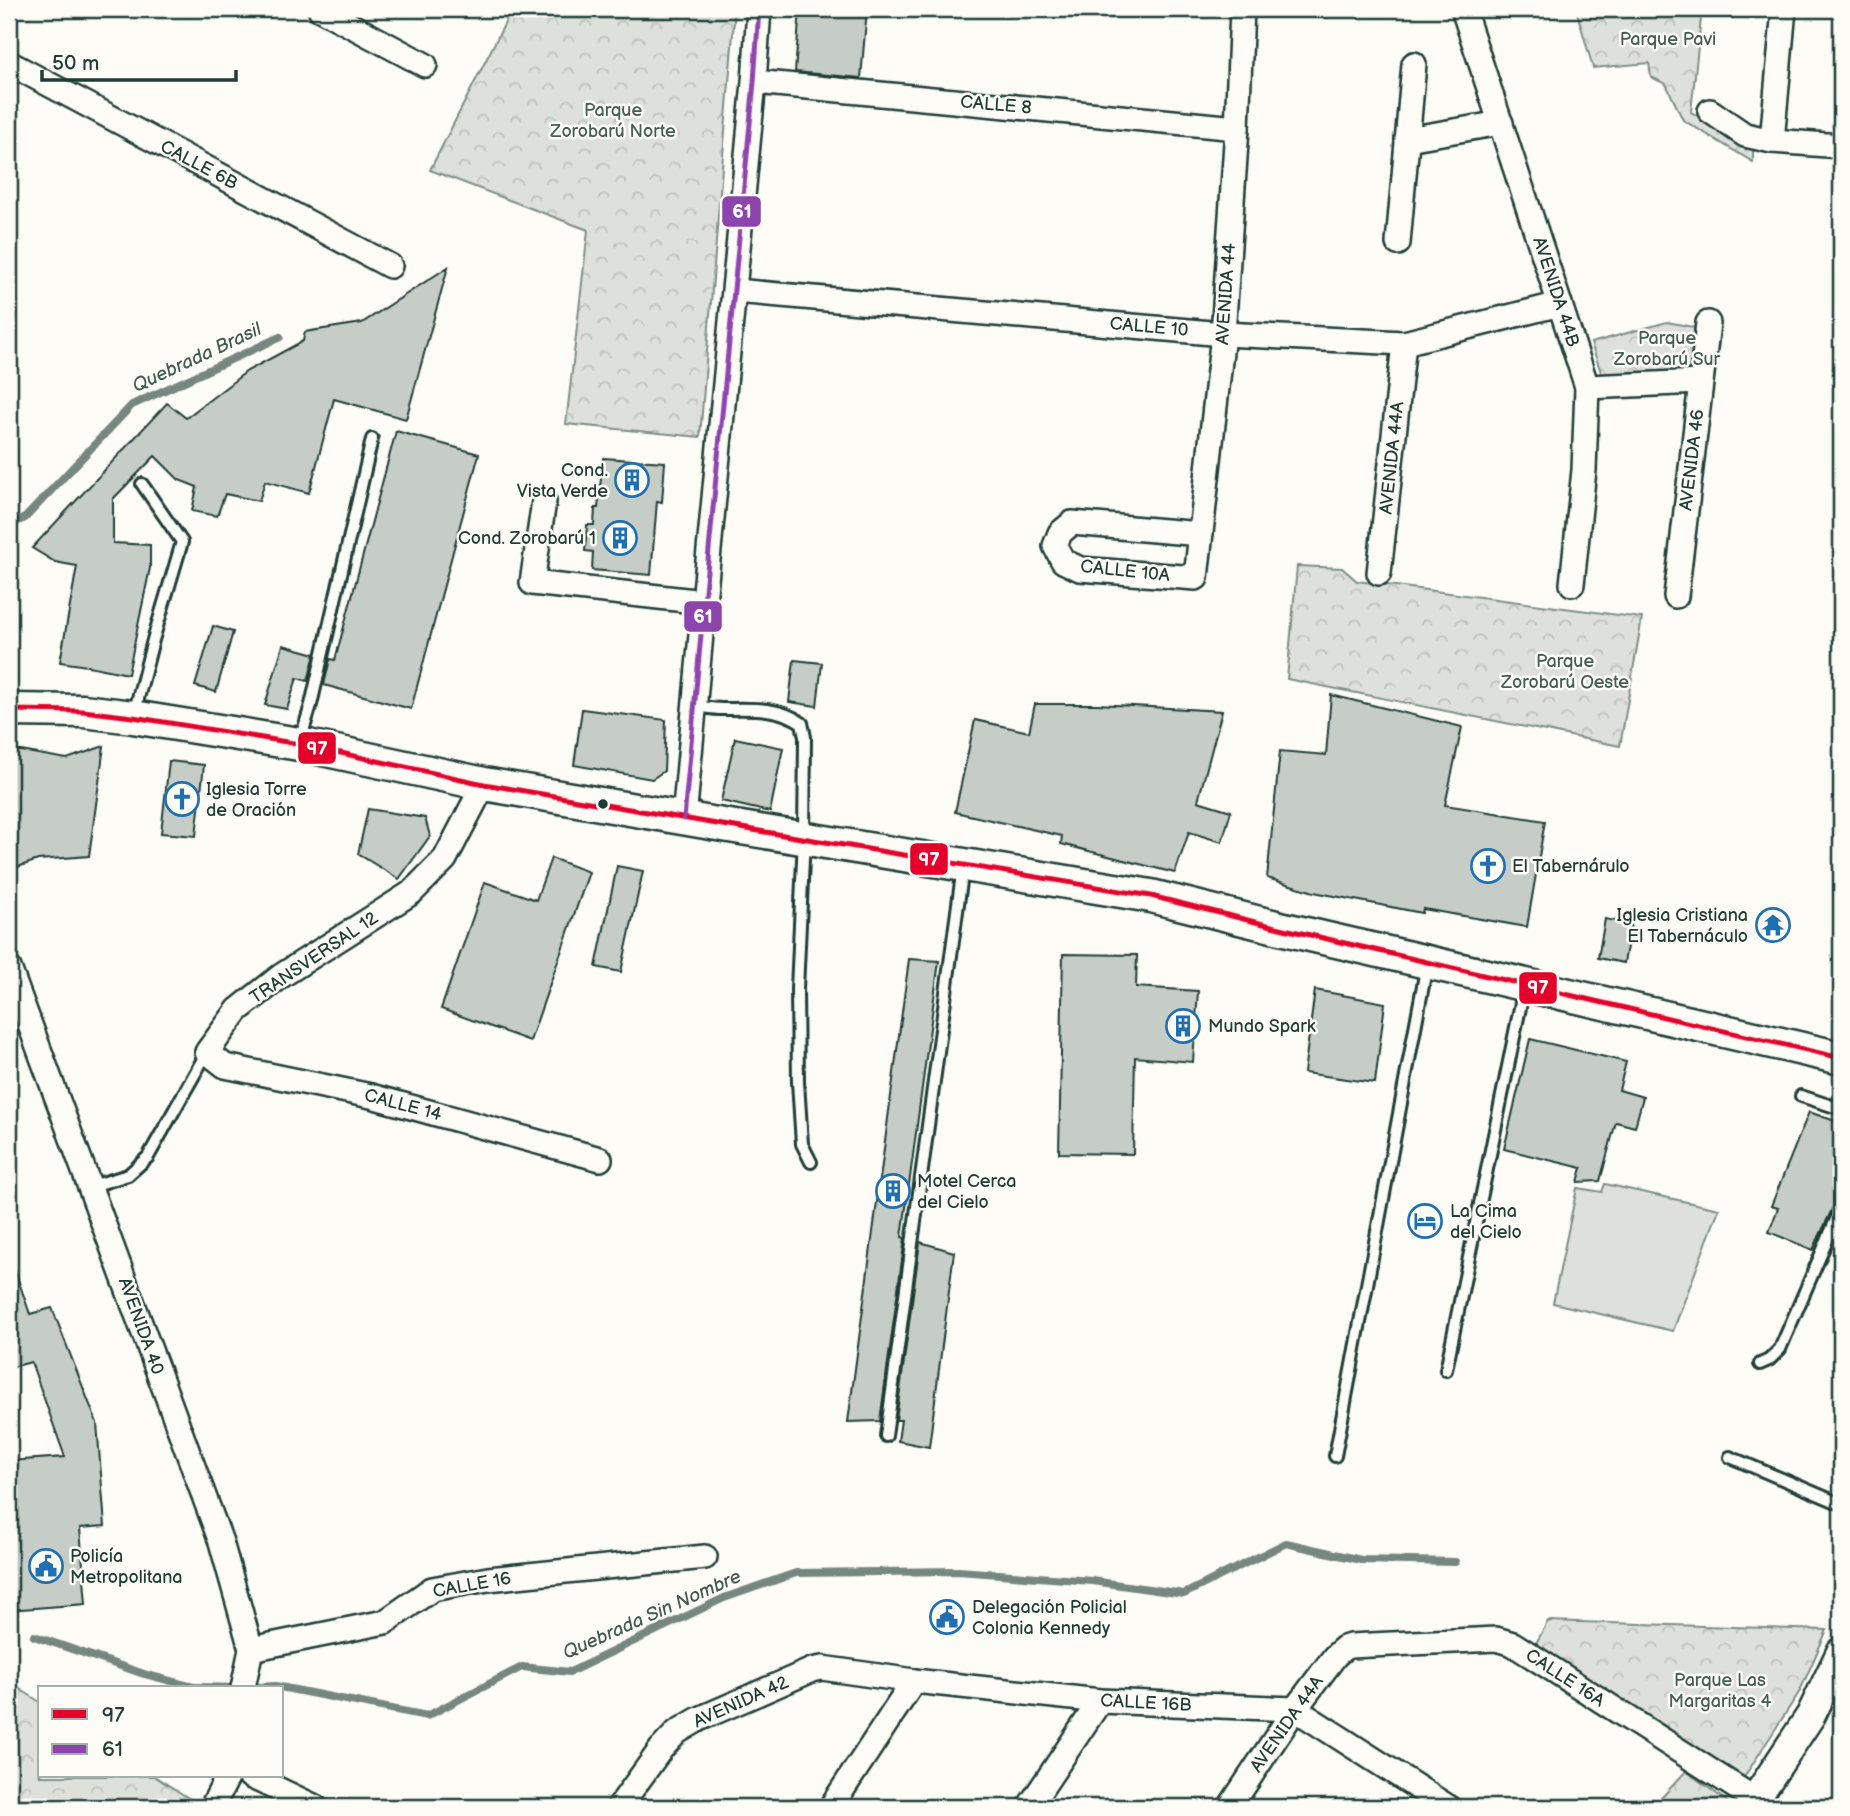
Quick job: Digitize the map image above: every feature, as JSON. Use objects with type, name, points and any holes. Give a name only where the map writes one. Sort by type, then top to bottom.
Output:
[{"type":"main road","points":[[9,710],[82,711],[299,744],[484,784],[1151,896],[1841,1058]]},
{"type":"street","points":[[320,9],[425,65]]},
{"type":"street","points":[[684,819],[759,9]]},
{"type":"street","name":"AVENIDA 44","points":[[1196,578],[1223,334],[1242,9]]},
{"type":"street","name":"AVENIDA 44B","points":[[1463,9],[1587,387],[1584,470],[1572,584]]},
{"type":"street","points":[[1772,141],[1784,9]]},
{"type":"street","name":"CALLE 6B","points":[[9,63],[390,266]]},
{"type":"street","points":[[1398,243],[1414,64]]},
{"type":"street","name":"CALLE 8","points":[[754,82],[1237,128]]},
{"type":"street","points":[[1710,111],[1745,135],[1772,141],[1841,146]]},
{"type":"street","points":[[1407,139],[1501,123]]},
{"type":"street","name":"CALLE 10","points":[[735,290],[1223,334],[1404,343],[1560,304]]},
{"type":"street","name":"AVENIDA 46","points":[[1676,596],[1708,323]]},
{"type":"street","name":"AVENIDA 44A","points":[[1379,573],[1404,343]]},
{"type":"street","points":[[1587,387],[1701,382]]},
{"type":"street","points":[[544,501],[531,583],[704,602]]},
{"type":"street","name":"CALLE 10A","points":[[1196,578],[1080,569],[1063,561],[1055,546],[1060,533],[1072,523],[1201,534]]},
{"type":"street","name":"TRANSVERSAL 12","points":[[207,1052],[238,1010],[281,976],[411,893],[445,859],[484,784]]},
{"type":"street","name":"AVENIDA 40","points":[[9,968],[221,1542],[251,1648],[243,1686]]},
{"type":"street","name":"CALLE 14","points":[[207,1052],[225,1066],[371,1096],[600,1159]]},
{"type":"street","name":"CALLE 16","points":[[251,1648],[385,1622],[432,1589],[488,1579],[705,1557]]},
{"type":"street","name":"CALLE 16A","points":[[1350,1646],[1496,1639],[1506,1641],[1753,1803]]},
{"type":"street","name":"AVENIDA 44A","points":[[1230,1807],[1295,1709],[1335,1656],[1350,1646]]},
{"type":"street","points":[[1753,1803],[1811,1715],[1841,1652]]},
{"type":"street","name":"CALLE 16B","points":[[817,1669],[1100,1701],[1295,1709]]},
{"type":"street","name":"AVENIDA 42","points":[[619,1807],[668,1740],[677,1732],[817,1669]]},
{"type":"street","points":[[831,1807],[914,1681]]},
{"type":"street","points":[[1029,1807],[1100,1701]]},
{"type":"street","points":[[1295,1709],[1436,1804]]},
{"type":"street","points":[[212,1807],[227,1778]]},
{"type":"street","points":[[254,1778],[315,1807]]},
{"type":"lane","points":[[299,744],[311,705],[372,439]]},
{"type":"lane","points":[[133,717],[182,542],[142,484]]},
{"type":"lane","points":[[695,706],[772,710],[792,716],[802,723],[805,737],[804,838],[797,989],[798,1082],[802,1144],[811,1162]]},
{"type":"lane","points":[[886,1436],[963,864]]},
{"type":"lane","points":[[1335,1456],[1427,961]]},
{"type":"lane","points":[[1446,1370],[1525,985]]},
{"type":"lane","name":"TRANSVERSAL 12","points":[[89,1186],[128,1175],[148,1157],[207,1052]]},
{"type":"lane","points":[[1801,1096],[1841,1109]]},
{"type":"lane","points":[[1760,1364],[1769,1360],[1780,1349],[1841,1208]]},
{"type":"lane","points":[[1730,1457],[1841,1504]]},
{"type":"green space","name":"Parque Zorobarú Norte","points":[[512,9],[735,9],[700,437],[566,424],[588,230],[430,170]]},
{"type":"green space","name":"Parque Pavi","points":[[1576,9],[1702,9],[1691,112],[1720,129],[1753,130],[1753,162],[1683,120],[1666,84],[1651,77],[1649,63],[1593,68]]},
{"type":"green space","name":"Parque Zorobarú Sur","points":[[1667,322],[1698,328],[1693,372],[1603,378],[1591,343]]},
{"type":"green space","name":"Parque Zorobarú Oeste","points":[[1297,566],[1342,568],[1357,581],[1642,618],[1620,746],[1287,679]]},
{"type":"green space","points":[[1605,1184],[1719,1209],[1673,1331],[1553,1303],[1577,1188],[1602,1192]]},
{"type":"green space","name":"Parque Las Margaritas 4","points":[[1548,1621],[1827,1630],[1800,1691],[1743,1779],[1533,1649]]},
{"type":"green space","points":[[9,1682],[38,1701],[38,1778],[157,1778],[190,1799],[188,1807],[9,1807]]},
{"type":"green space","points":[[1686,1771],[1729,1803],[1726,1807],[1653,1807]]},
{"type":"building","points":[[800,9],[867,9],[861,78],[795,72]]},
{"type":"building","points":[[448,267],[406,419],[334,399],[309,493],[265,481],[259,501],[225,494],[217,516],[192,511],[197,487],[179,480],[155,456],[113,499],[113,543],[150,545],[150,568],[128,674],[60,662],[77,566],[55,562],[32,548],[167,403],[186,418],[247,371],[303,341],[305,332],[362,323]]},
{"type":"building","points":[[396,431],[479,454],[411,709],[324,685],[330,659],[335,660]]},
{"type":"building","points":[[603,458],[665,462],[662,502],[657,501],[651,575],[592,570],[593,552],[585,551],[587,525],[594,525]]},
{"type":"building","points":[[213,626],[233,632],[216,692],[195,686]]},
{"type":"building","points":[[283,645],[315,654],[308,681],[297,678],[287,709],[265,705]]},
{"type":"building","points":[[794,660],[822,663],[817,706],[789,702]]},
{"type":"building","points":[[1331,695],[1462,727],[1445,805],[1545,821],[1527,927],[1423,909],[1422,913],[1314,892],[1267,878],[1280,751],[1326,755]]},
{"type":"building","points":[[1035,704],[1097,704],[1222,711],[1198,801],[1231,811],[1222,842],[1189,832],[1175,873],[1061,844],[1062,836],[955,812],[975,720],[1029,732]]},
{"type":"building","points":[[582,709],[666,720],[664,771],[652,779],[574,765]]},
{"type":"building","points":[[735,738],[783,748],[770,812],[721,801]]},
{"type":"building","points":[[104,746],[89,856],[38,860],[9,870],[9,751],[67,759]]},
{"type":"building","name":"Iglesia Torre de Oración","points":[[169,761],[204,765],[196,836],[161,833]]},
{"type":"building","points":[[368,809],[425,818],[430,836],[399,879],[358,854]]},
{"type":"building","points":[[551,858],[589,872],[530,1041],[441,1009],[485,882],[536,900]]},
{"type":"building","points":[[617,866],[643,871],[621,972],[596,967]]},
{"type":"building","points":[[1605,919],[1631,924],[1624,963],[1598,958]]},
{"type":"building","points":[[1063,954],[1137,955],[1136,987],[1198,991],[1193,1062],[1135,1057],[1133,1154],[1059,1153]]},
{"type":"building","name":"Motel Cerca del Cielo","points":[[909,959],[939,961],[902,1237],[905,1238],[880,1421],[848,1422]]},
{"type":"building","points":[[1315,990],[1385,1003],[1375,1083],[1304,1073]]},
{"type":"building","points":[[1530,1039],[1626,1062],[1619,1090],[1643,1097],[1635,1127],[1616,1122],[1600,1181],[1578,1182],[1582,1168],[1504,1149]]},
{"type":"building","points":[[1809,1112],[1841,1123],[1841,1200],[1834,1205],[1813,1250],[1769,1232],[1778,1208],[1771,1206]]},
{"type":"building","name":"Motel Cerca del Cielo","points":[[920,1242],[954,1252],[929,1447],[898,1441],[901,1420],[896,1420]]},
{"type":"building","name":"Policía Metropolitana","points":[[9,1262],[12,1262],[30,1314],[52,1308],[97,1423],[105,1526],[80,1528],[86,1604],[9,1610],[9,1461],[65,1457],[31,1362],[9,1368]]},
{"type":"waterway","name":"Quebrada Brasil","points":[[9,525],[25,518],[132,405],[280,337]]},
{"type":"waterway","name":"Quebrada Sin Nombre","points":[[284,1688],[427,1716],[522,1667],[570,1672],[724,1598],[796,1573],[958,1571],[1092,1581],[1184,1594],[1286,1543],[1361,1560],[1455,1562]]},
{"type":"waterway","name":"Quebrada Sin Nombre","points":[[34,1636],[144,1674],[190,1686]]},
{"type":"transit line","name":"61","points":[[684,819],[759,9]]},
{"type":"transit line","name":"97","points":[[9,710],[83,711],[299,744],[484,784],[1151,896],[1841,1058]]},
{"type":"place","name":"Cond. Vista Verde","points":[[632,480]]},
{"type":"place","name":"Cond. Zorobarú 1","points":[[620,538]]},
{"type":"place","name":"Iglesia Torre de Oración","points":[[182,799]]},
{"type":"place","name":"El Tabernárulo","points":[[1488,866]]},
{"type":"place","name":"Iglesia Cristiana El Tabernáculo","points":[[1773,925]]},
{"type":"place","name":"Mundo Spark","points":[[1183,1026]]},
{"type":"place","name":"Motel Cerca del Cielo","points":[[893,1191]]},
{"type":"place","name":"La Cima del Cielo","points":[[1425,1221]]},
{"type":"place","name":"Policía Metropolitana","points":[[46,1566]]},
{"type":"place","name":"Delegación Policial Colonia Kennedy","points":[[947,1617]]}]
